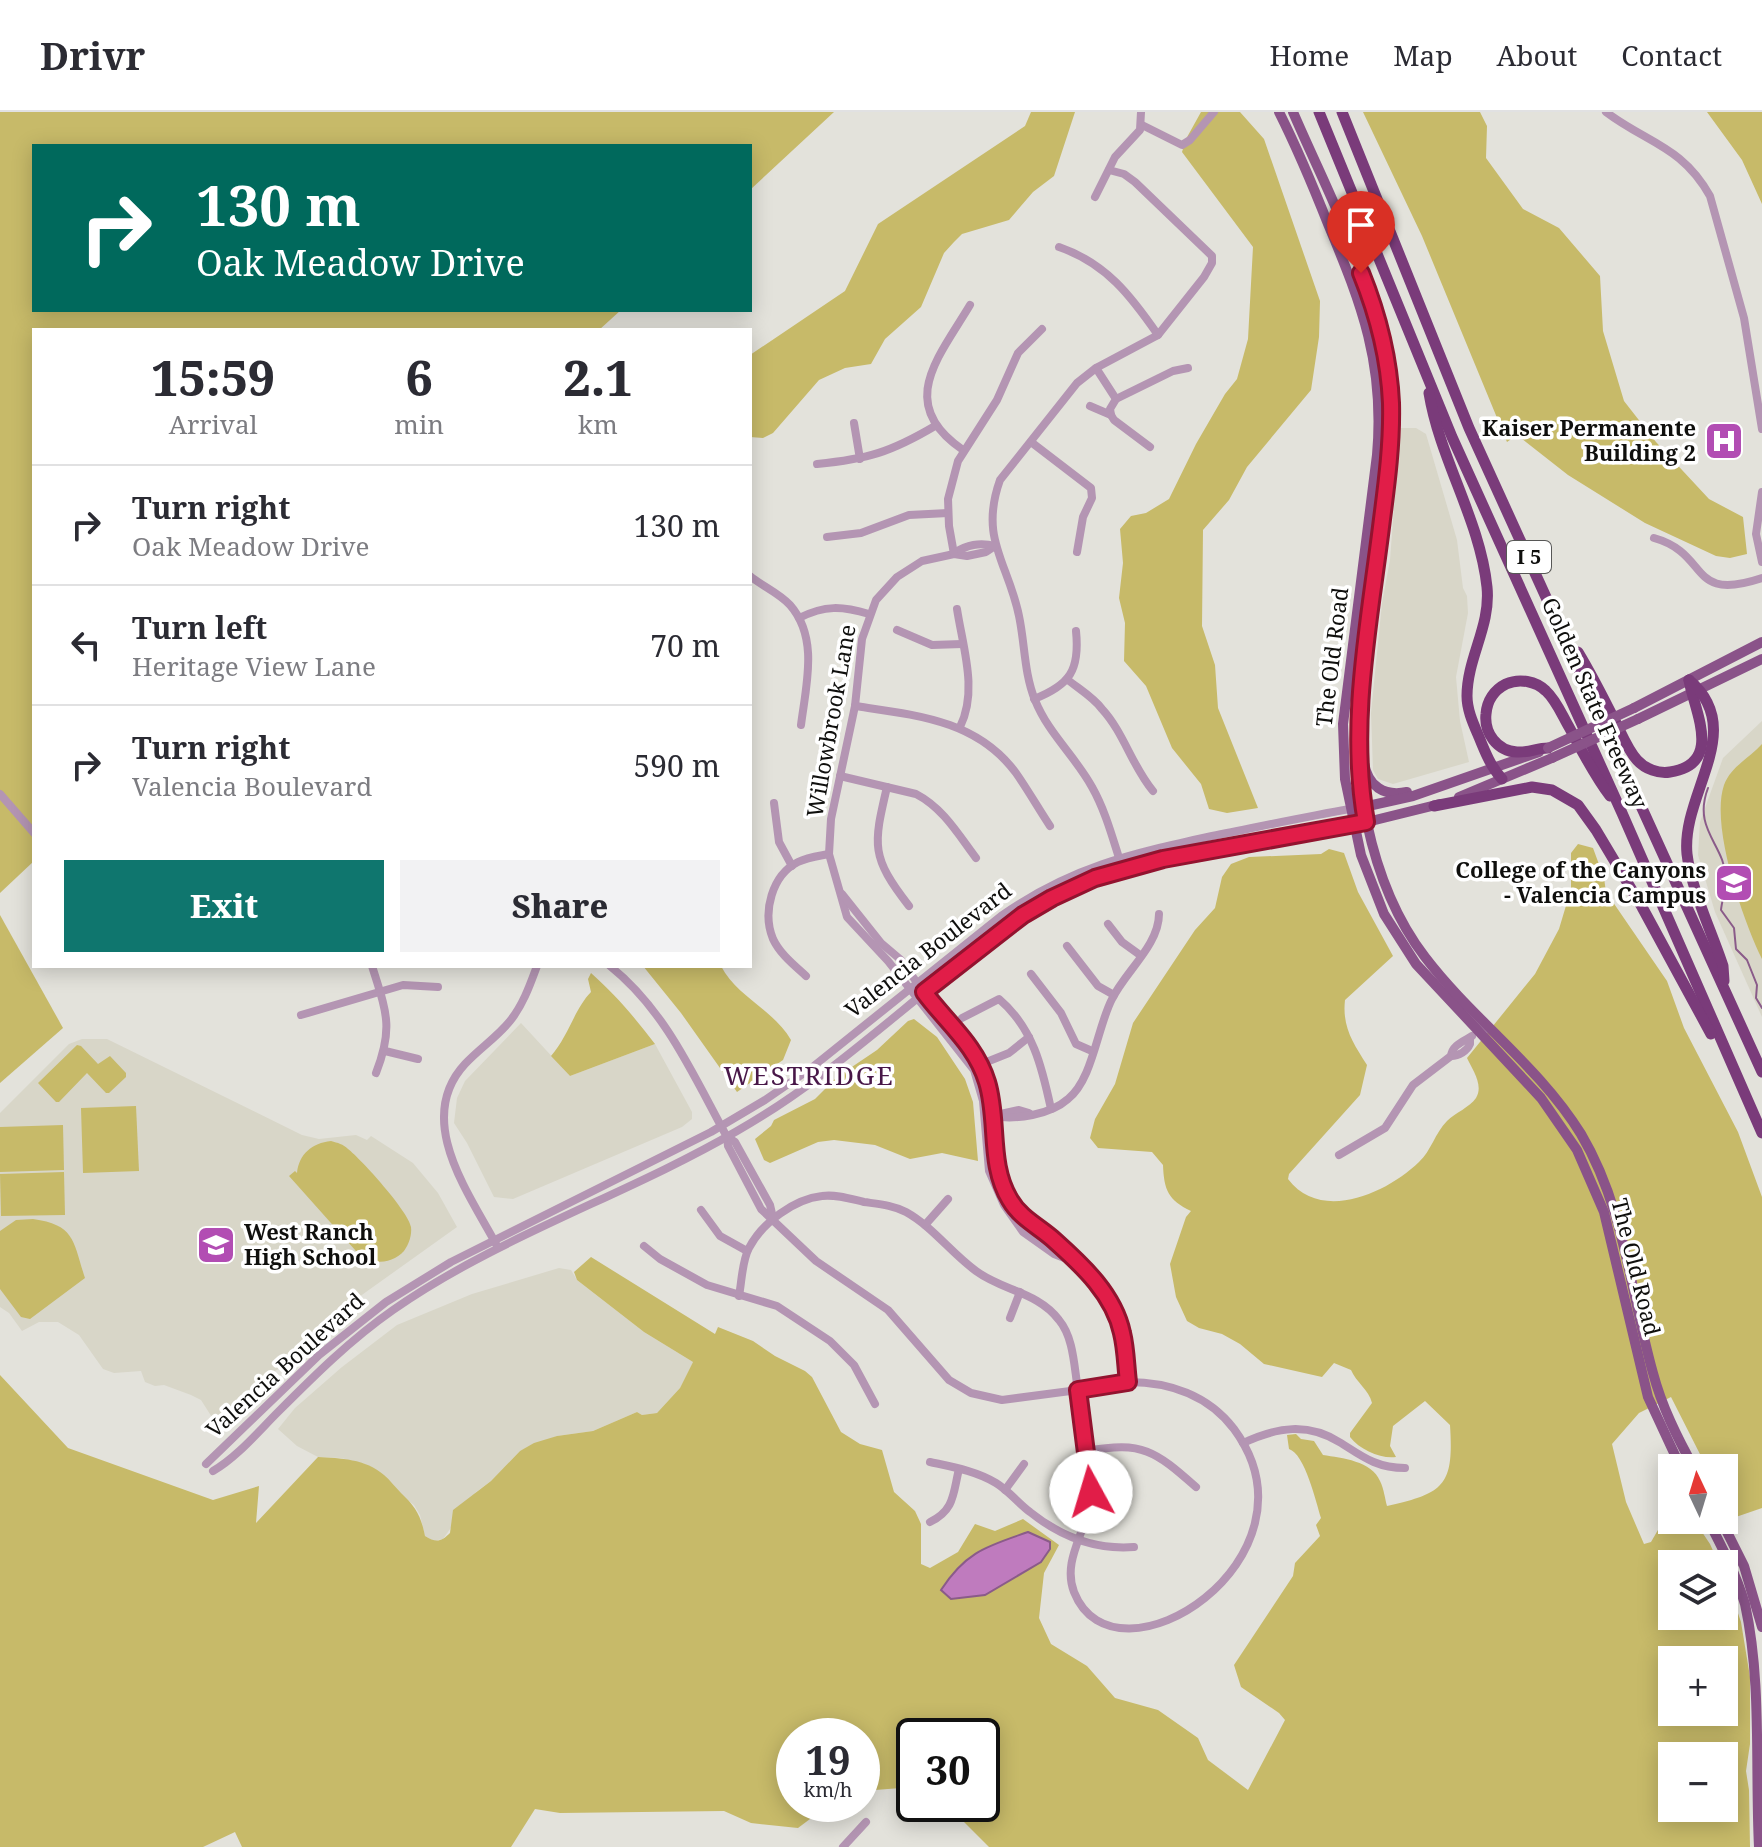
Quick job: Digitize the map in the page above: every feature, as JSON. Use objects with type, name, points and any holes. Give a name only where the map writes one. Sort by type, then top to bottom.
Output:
[{"type":"highway","name":"Golden State Freeway","points":[[1319,112],[1427,377],[1762,1133]]},
{"type":"highway","name":"Golden State Freeway","points":[[1342,112],[1456,397],[1762,1072]]},
{"type":"highway","points":[[1427,377],[1433,415],[1472,528],[1487,583],[1487,617],[1467,697],[1470,714],[1493,769],[1502,779]]},
{"type":"highway","points":[[1548,600],[1631,752],[1645,767],[1670,772],[1681,769],[1697,756],[1703,734],[1696,692]]},
{"type":"highway","points":[[1689,680],[1714,720],[1715,738],[1692,807],[1687,854],[1723,966],[1725,989]]},
{"type":"highway","points":[[1550,753],[1516,752],[1496,743],[1488,731],[1485,718],[1487,704],[1495,692],[1514,681],[1544,688],[1554,700],[1597,778],[1622,813]]},
{"type":"highway","points":[[1434,806],[1532,787],[1552,790],[1578,805],[1631,889],[1684,980],[1707,1028],[1731,1065]]},
{"type":"main road","name":"The Old Road","points":[[1279,112],[1357,293],[1369,330],[1377,378],[1377,455],[1343,714],[1344,764],[1350,809],[1367,875],[1384,914],[1416,964],[1444,988]]},
{"type":"main road","name":"The Old Road","points":[[1293,112],[1369,293],[1389,381],[1390,449],[1359,726],[1358,757],[1366,822],[1384,881],[1404,925],[1444,988],[1479,1032],[1548,1106],[1587,1169],[1610,1233],[1645,1387],[1656,1419],[1674,1454]]},
{"type":"main road","name":"Valencia Boulevard","points":[[1636,713],[1689,680],[1762,642]]},
{"type":"main road","name":"Valencia Boulevard","points":[[1353,824],[1434,806],[1502,779],[1636,713],[1696,692],[1762,659]]},
{"type":"main road","points":[[1359,726],[1364,767],[1376,788],[1396,794],[1432,790]]},
{"type":"main road","name":"Valencia Boulevard","points":[[1350,809],[1432,790],[1550,753]]},
{"type":"main road","name":"The Old Road","points":[[1479,1032],[1560,1103],[1599,1167],[1620,1229],[1656,1383],[1687,1454]]},
{"type":"main road","points":[[1715,1534],[1740,1587],[1753,1643],[1758,1684],[1759,1847]]},
{"type":"main road","points":[[1728,1534],[1744,1566],[1762,1627]]},
{"type":"street","points":[[1095,197],[1115,157],[1142,125],[1141,112]]},
{"type":"street","points":[[1142,125],[1182,145],[1214,112]]},
{"type":"street","points":[[1606,112],[1679,157],[1702,181],[1710,196],[1744,318],[1762,429]]},
{"type":"street","points":[[1109,170],[1124,174],[1135,182],[1213,259],[1200,282],[1158,335],[1096,368],[1077,383],[1009,466],[995,494],[992,525],[995,546],[1019,614],[1027,676],[1034,699],[1047,724],[1092,786],[1122,869]]},
{"type":"street","points":[[1059,247],[1073,252],[1122,286],[1158,335]]},
{"type":"street","points":[[963,450],[935,426],[926,395],[931,370],[970,305]]},
{"type":"street","points":[[954,554],[948,513],[953,474],[963,450],[997,400],[1018,353],[1042,329]]},
{"type":"street","points":[[1096,368],[1116,399]]},
{"type":"street","points":[[1150,447],[1114,420],[1110,409],[1116,399],[1173,371],[1188,368]]},
{"type":"street","points":[[1090,406],[1111,415]]},
{"type":"street","points":[[854,423],[860,459]]},
{"type":"street","points":[[817,464],[887,452],[935,426]]},
{"type":"street","points":[[1031,442],[1091,488],[1092,498],[1083,517],[1077,552]]},
{"type":"street","points":[[1762,492],[1756,534],[1762,562]]},
{"type":"street","points":[[827,537],[861,533],[909,515],[948,513]]},
{"type":"street","points":[[1654,538],[1671,543],[1686,553],[1699,573],[1710,582],[1724,587],[1762,578]]},
{"type":"street","name":"Willowbrook Lane","points":[[989,1116],[974,1070],[914,986],[847,917],[829,854],[831,819],[855,706],[862,639],[869,614],[887,586],[909,569],[934,557],[954,554],[974,545],[984,543],[995,546]]},
{"type":"street","points":[[752,577],[788,604],[799,618],[809,649],[801,725]]},
{"type":"street","points":[[799,618],[815,610],[837,606],[869,614]]},
{"type":"street","points":[[957,609],[969,693],[966,714],[960,727]]},
{"type":"street","points":[[897,630],[922,643],[944,646],[962,644]]},
{"type":"street","points":[[1034,699],[1068,680],[1078,654],[1076,631]]},
{"type":"street","points":[[1068,680],[1110,718],[1136,770],[1153,791]]},
{"type":"street","points":[[855,706],[922,716],[960,727],[978,738],[1015,772],[1050,826]]},
{"type":"street","points":[[840,776],[916,794],[935,805],[976,858]]},
{"type":"street","points":[[887,787],[876,844],[888,879],[909,906]]},
{"type":"street","points":[[0,794],[32,831]]},
{"type":"street","points":[[774,803],[779,842],[792,866]]},
{"type":"street","name":"Valencia Boulevard","points":[[210,1467],[260,1431],[364,1331],[496,1244],[765,1100],[810,1069],[1001,916],[1035,893],[1119,857],[1350,809]]},
{"type":"street","name":"Valencia Boulevard","points":[[496,1244],[727,1137],[755,1121],[816,1079],[1023,915],[1074,887],[1122,869],[1353,824]]},
{"type":"street","points":[[806,976],[779,949],[768,918],[774,889],[792,866],[808,858],[829,854]]},
{"type":"street","points":[[989,1116],[1019,1110],[1030,1114],[1051,1109],[1075,1093],[1085,1075],[1114,995],[1157,932],[1159,914]]},
{"type":"street","points":[[1108,924],[1122,942],[1140,955]]},
{"type":"street","points":[[1067,946],[1098,986],[1114,995]]},
{"type":"street","points":[[373,968],[388,1028],[385,1051],[376,1073]]},
{"type":"street","points":[[496,1244],[449,1152],[443,1108],[450,1085],[463,1066],[510,1020],[528,991],[536,968]]},
{"type":"street","points":[[612,968],[662,1019],[727,1137],[735,1142],[770,1205],[774,1219],[816,1261],[888,1310],[940,1373],[984,1398],[1002,1400],[1078,1390],[1128,1382],[1156,1383],[1189,1393],[1217,1412],[1243,1443],[1256,1482],[1257,1508],[1252,1537],[1232,1574],[1198,1602],[1168,1620],[1122,1630],[1101,1623],[1082,1606],[1072,1586],[1071,1561],[1089,1509],[1091,1492],[1087,1451],[1078,1390],[1071,1345],[1063,1325],[1042,1302],[977,1273],[925,1225],[900,1209],[831,1196],[809,1199],[774,1219],[759,1233],[747,1251],[739,1296]]},
{"type":"street","points":[[1031,974],[1061,1013],[1076,1044],[1092,1051]]},
{"type":"street","points":[[301,1015],[403,985],[438,987]]},
{"type":"street","points":[[962,1018],[999,999],[1007,1006],[1040,1059],[1051,1109]]},
{"type":"street","points":[[1339,1155],[1385,1128],[1419,1078],[1451,1056],[1462,1040],[1479,1032]]},
{"type":"street","points":[[989,1061],[1009,1053],[1029,1037]]},
{"type":"street","points":[[385,1051],[418,1059]]},
{"type":"street","points":[[989,1116],[999,1174],[1011,1201],[1022,1216],[1054,1240],[1097,1282],[1115,1313],[1122,1333],[1128,1382]]},
{"type":"street","points":[[989,1116],[989,1171],[997,1193],[1014,1222],[1054,1254],[1077,1263]]},
{"type":"street","points":[[925,1225],[948,1199]]},
{"type":"street","points":[[701,1210],[720,1236],[747,1251]]},
{"type":"street","points":[[644,1246],[660,1259],[707,1285],[777,1306],[830,1341],[854,1365],[875,1404]]},
{"type":"street","points":[[1010,1318],[1020,1292]]},
{"type":"street","points":[[1243,1443],[1284,1428],[1313,1430],[1340,1442],[1377,1465],[1405,1468]]},
{"type":"street","points":[[1087,1451],[1121,1446],[1146,1450],[1159,1456],[1196,1487]]},
{"type":"street","points":[[930,1462],[981,1475],[1041,1520],[1079,1540],[1108,1548],[1134,1547]]},
{"type":"street","points":[[1005,1490],[1024,1464]]},
{"type":"street","points":[[930,1522],[944,1515],[948,1509],[959,1469]]},
{"type":"street","points":[[843,1847],[866,1822]]},
{"type":"shaded area","points":[[0,112],[834,112],[752,188],[752,144],[32,144],[32,312],[619,312],[601,328],[32,328],[32,863],[0,893]]},
{"type":"shaded area","points":[[1031,112],[1075,112],[1054,176],[1033,192],[1009,220],[962,234],[954,242],[944,253],[921,307],[885,339],[871,364],[845,368],[819,380],[773,433],[763,438],[752,437],[752,354],[845,291],[878,224],[1025,126]]},
{"type":"shaded area","points":[[1201,112],[1240,112],[1264,139],[1320,301],[1319,337],[1311,390],[1247,467],[1229,500],[1203,530],[1202,626],[1215,665],[1218,708],[1258,808],[1227,813],[1209,809],[1201,784],[1172,748],[1146,686],[1124,661],[1125,623],[1119,598],[1123,563],[1120,529],[1131,516],[1146,513],[1169,499],[1196,444],[1237,379],[1248,339],[1253,247],[1182,152]]},
{"type":"shaded area","points":[[1363,112],[1480,112],[1487,126],[1486,158],[1523,209],[1559,228],[1600,276],[1603,331],[1624,401],[1656,442],[1709,499],[1743,517],[1747,554],[1730,558],[1716,556],[1645,523],[1568,475],[1517,435],[1507,442],[1422,236]]},
{"type":"shaded area","points":[[1707,112],[1762,112],[1762,204],[1742,160]]},
{"type":"shaded area","points":[[1400,428],[1416,428],[1426,434],[1457,540],[1468,613],[1456,677],[1460,721],[1469,762],[1393,784],[1378,779],[1373,770],[1371,713],[1382,603],[1390,560]]},
{"type":"shaded area","name":"College of the Canyons - Valencia Campus","points":[[1762,721],[1762,1017],[1715,912],[1698,855],[1700,822],[1723,758]]},
{"type":"shaded area","points":[[1762,744],[1762,959],[1731,873],[1721,824],[1721,803],[1724,785],[1731,773]]},
{"type":"shaded area","points":[[1578,844],[1593,848],[1606,892],[1667,981],[1684,1028],[1738,1132],[1762,1197],[1762,1508],[1738,1516],[1738,1454],[1700,1454],[1671,1397],[1639,1413],[1612,1444],[1626,1502],[1644,1544],[1651,1542],[1658,1530],[1658,1534],[1703,1534],[1713,1550],[1658,1550],[1658,1630],[1738,1630],[1738,1613],[1750,1677],[1750,1744],[1746,1771],[1750,1847],[989,1847],[964,1822],[1000,1822],[1000,1718],[896,1718],[896,1788],[880,1790],[880,1718],[776,1718],[776,1822],[806,1822],[798,1828],[751,1823],[724,1811],[560,1813],[535,1809],[511,1847],[242,1847],[235,1832],[203,1847],[0,1847],[0,1375],[68,1448],[213,1500],[259,1486],[256,1523],[318,1457],[335,1458],[361,1463],[384,1475],[414,1507],[425,1536],[438,1540],[450,1533],[453,1510],[491,1481],[520,1451],[557,1436],[593,1431],[637,1412],[642,1415],[657,1413],[680,1388],[693,1362],[644,1332],[577,1280],[574,1272],[591,1257],[715,1334],[718,1327],[753,1341],[812,1377],[841,1432],[860,1444],[882,1450],[894,1492],[915,1511],[921,1524],[921,1564],[930,1568],[958,1552],[975,1524],[995,1531],[1023,1519],[1059,1545],[1044,1573],[1039,1618],[1051,1644],[1087,1666],[1115,1698],[1158,1710],[1198,1738],[1208,1760],[1248,1790],[1285,1720],[1241,1687],[1234,1665],[1293,1576],[1295,1563],[1320,1536],[1316,1525],[1321,1518],[1313,1490],[1300,1460],[1289,1449],[1287,1435],[1296,1434],[1301,1439],[1314,1441],[1323,1455],[1356,1462],[1370,1469],[1380,1481],[1387,1506],[1421,1496],[1441,1484],[1450,1462],[1450,1425],[1425,1401],[1393,1426],[1390,1446],[1396,1457],[1371,1453],[1350,1437],[1372,1403],[1351,1370],[1334,1363],[1322,1377],[1264,1364],[1240,1344],[1187,1321],[1176,1297],[1170,1264],[1186,1217],[1191,1211],[1172,1198],[1163,1165],[1152,1152],[1098,1148],[1090,1138],[1095,1119],[1115,1084],[1133,1023],[1195,930],[1215,908],[1222,877],[1231,864],[1249,857],[1321,854],[1329,849],[1344,853],[1358,892],[1393,956],[1345,1000],[1347,1027],[1367,1065],[1360,1095],[1289,1174],[1288,1179],[1302,1192],[1318,1199],[1354,1199],[1372,1193],[1419,1162],[1447,1121],[1476,1098],[1478,1083],[1467,1058],[1535,974],[1559,929],[1571,889],[1571,853]]},
{"type":"shaded area","points":[[0,915],[63,1028],[0,1083]]},
{"type":"shaded area","points":[[645,968],[722,968],[736,986],[784,1029],[791,1040],[783,1060],[737,1092]]},
{"type":"shaded area","points":[[591,973],[625,1007],[655,1044],[570,1076],[551,1056],[591,992],[588,979]]},
{"type":"shaded area","points":[[914,1019],[937,1037],[965,1079],[973,1102],[978,1161],[942,1153],[910,1159],[875,1145],[834,1140],[818,1142],[770,1163],[764,1160],[755,1139],[774,1120],[815,1099],[837,1077],[877,1050]]},
{"type":"shaded area","points":[[521,1023],[570,1076],[655,1044],[692,1112],[692,1119],[682,1127],[513,1199],[494,1197],[454,1123],[457,1098],[465,1081]]},
{"type":"shaded area","name":"West Ranch High School","points":[[82,1039],[107,1039],[302,1135],[319,1139],[356,1135],[367,1140],[371,1136],[413,1163],[438,1193],[457,1227],[359,1297],[304,1351],[268,1376],[227,1423],[215,1422],[201,1400],[191,1395],[145,1382],[141,1371],[114,1373],[103,1369],[79,1335],[58,1322],[39,1322],[22,1331],[9,1313],[0,1307],[0,1113],[69,1044]]},
{"type":"shaded area","points":[[77,1045],[98,1064],[110,1056],[126,1073],[126,1077],[106,1093],[87,1073],[56,1102],[38,1083]]},
{"type":"shaded area","points":[[136,1106],[139,1171],[83,1173],[81,1108]]},
{"type":"shaded area","points":[[63,1125],[64,1170],[0,1172],[0,1127]]},
{"type":"shaded area","points":[[331,1141],[346,1147],[373,1174],[394,1198],[411,1227],[404,1251],[392,1260],[376,1262],[378,1265],[372,1269],[289,1176],[295,1171],[297,1173],[300,1160],[308,1151],[318,1144]]},
{"type":"shaded area","points":[[64,1172],[65,1215],[1,1216],[0,1174]]},
{"type":"shaded area","points":[[33,1219],[58,1226],[71,1237],[85,1278],[30,1319],[21,1317],[0,1289],[0,1231],[16,1220]]},
{"type":"shaded area","points":[[559,1268],[571,1270],[577,1280],[644,1332],[693,1362],[680,1388],[657,1413],[642,1415],[637,1412],[593,1431],[557,1436],[520,1451],[476,1492],[443,1539],[433,1541],[425,1536],[414,1505],[365,1464],[318,1457],[297,1446],[278,1429],[295,1408],[397,1325],[472,1294]]},
{"type":"shaded area","points":[[1028,1532],[1050,1542],[1050,1549],[1041,1562],[985,1595],[951,1599],[941,1590],[969,1558],[989,1546]]},
{"type":"waterway","points":[[1708,788],[1704,803],[1706,826],[1721,856],[1726,879],[1721,910],[1734,928],[1736,949],[1747,960],[1757,985],[1756,998],[1762,1008]]},
{"type":"place","name":"Kaiser Permanente Building 2","points":[[1724,441]]},
{"type":"place","name":"College of the Canyons - Valencia Campus","points":[[1734,883]]},
{"type":"place","name":"West Ranch High School","points":[[216,1245]]},
{"type":"district","name":"WESTRIDGE","points":[[809,1076]]},
{"type":"route","points":[[1091,1492],[1078,1390],[1128,1382],[1119,1323],[1097,1282],[1071,1255],[1022,1216],[1011,1201],[996,1161],[992,1104],[981,1066],[964,1038],[924,992],[1023,915],[1095,878],[1145,862],[1366,822],[1358,743],[1362,684],[1389,458],[1391,405],[1381,334],[1361,273]]}]
